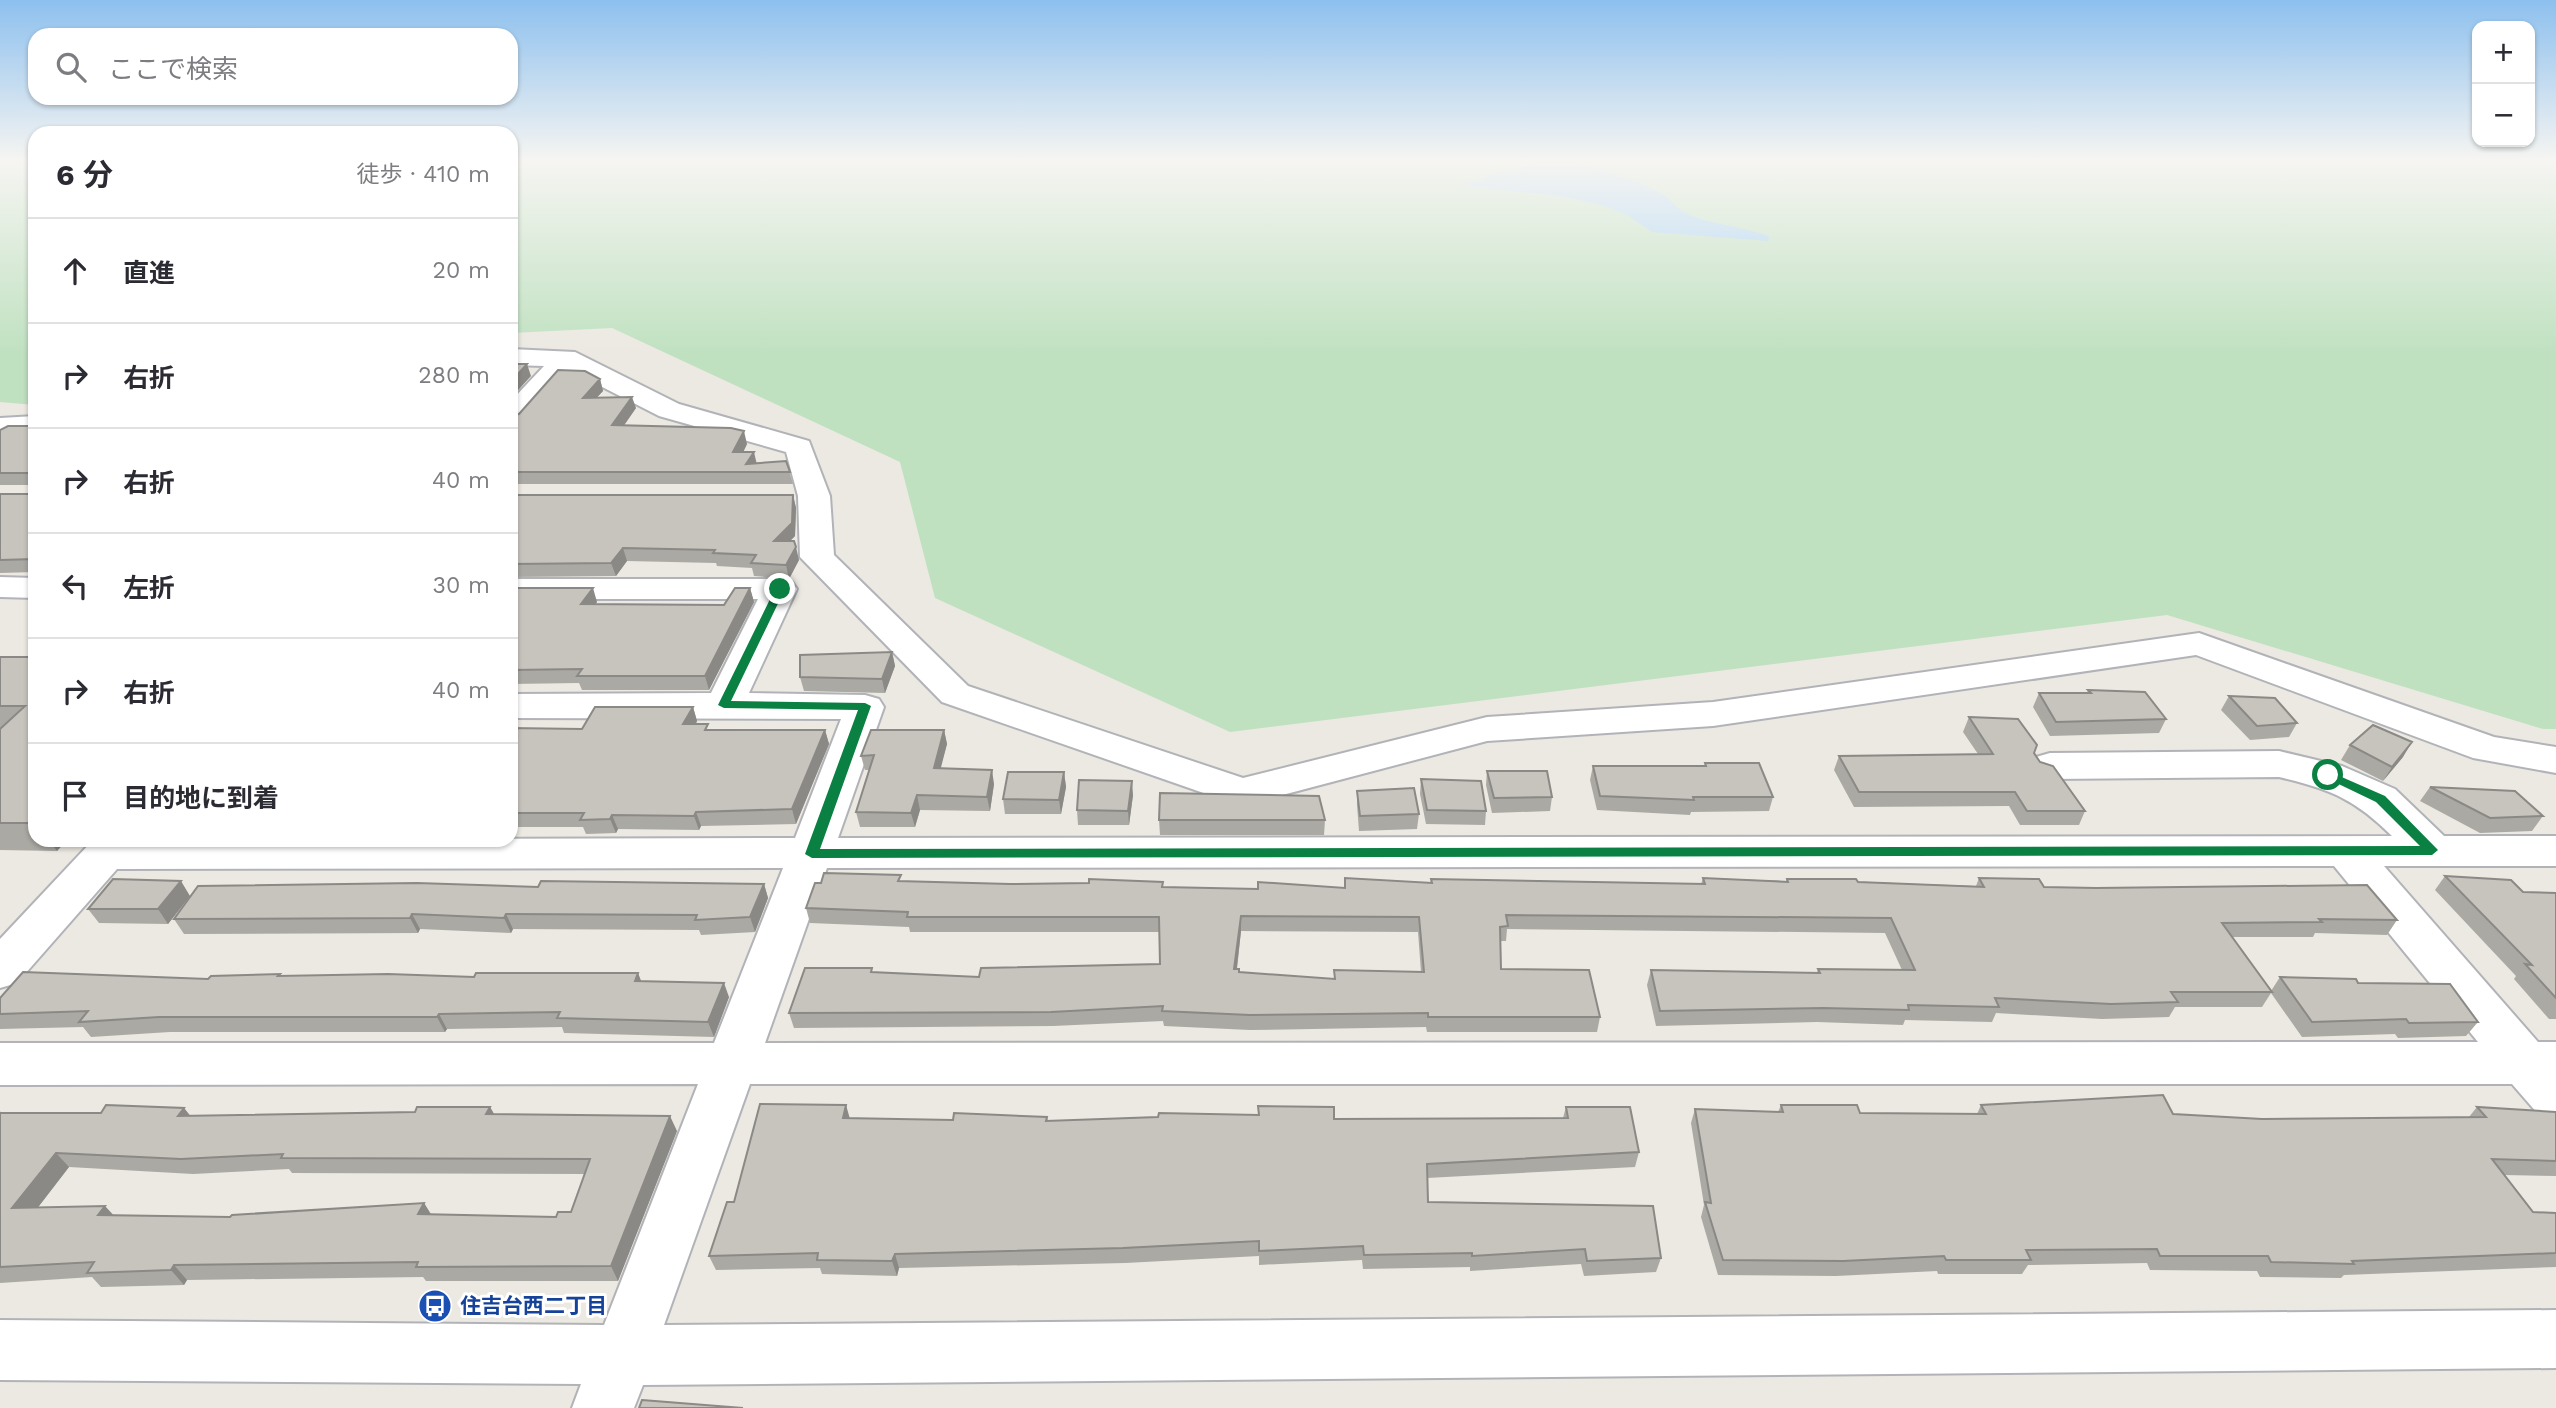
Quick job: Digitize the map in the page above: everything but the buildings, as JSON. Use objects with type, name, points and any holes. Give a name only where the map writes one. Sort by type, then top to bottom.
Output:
[{"type":"street","points":[[518,357],[566,358],[669,410],[799,447],[801,496],[817,557],[956,694],[1241,792],[1488,729],[1713,714],[2199,644],[2487,749],[2556,761]]},
{"type":"street","points":[[518,410],[566,358]]},
{"type":"street","points":[[0,427],[28,425]]},
{"type":"street","points":[[0,587],[28,588]]},
{"type":"street","points":[[518,589],[780,589],[724,705]]},
{"type":"street","points":[[518,706],[865,706],[613,1382]]},
{"type":"street","points":[[2050,766],[2279,764],[2328,775],[2380,799],[2432,850]]},
{"type":"street","points":[[0,970],[112,847],[812,854],[2556,851]]},
{"type":"street","points":[[2345,850],[2546,1075]]},
{"type":"street","points":[[0,1064],[730,1065],[2546,1075]]},
{"type":"street","points":[[0,1350],[613,1382],[1432,1346],[2556,1339]]},
{"type":"green space","points":[[0,225],[28,225],[28,404],[0,402]]},
{"type":"green space","points":[[518,225],[2556,225],[2556,729],[2543,729],[2167,615],[1230,732],[935,598],[900,462],[612,328],[518,333]]},
{"type":"water","points":[[1641,225],[1725,225],[1769,236],[1768,241],[1652,232]]},
{"type":"place","name":"住吉台西二丁目","points":[[435,1306]]},
{"type":"route","points":[[780,589],[724,705],[865,706],[812,854],[2432,850],[2380,799],[2328,775]]}]
